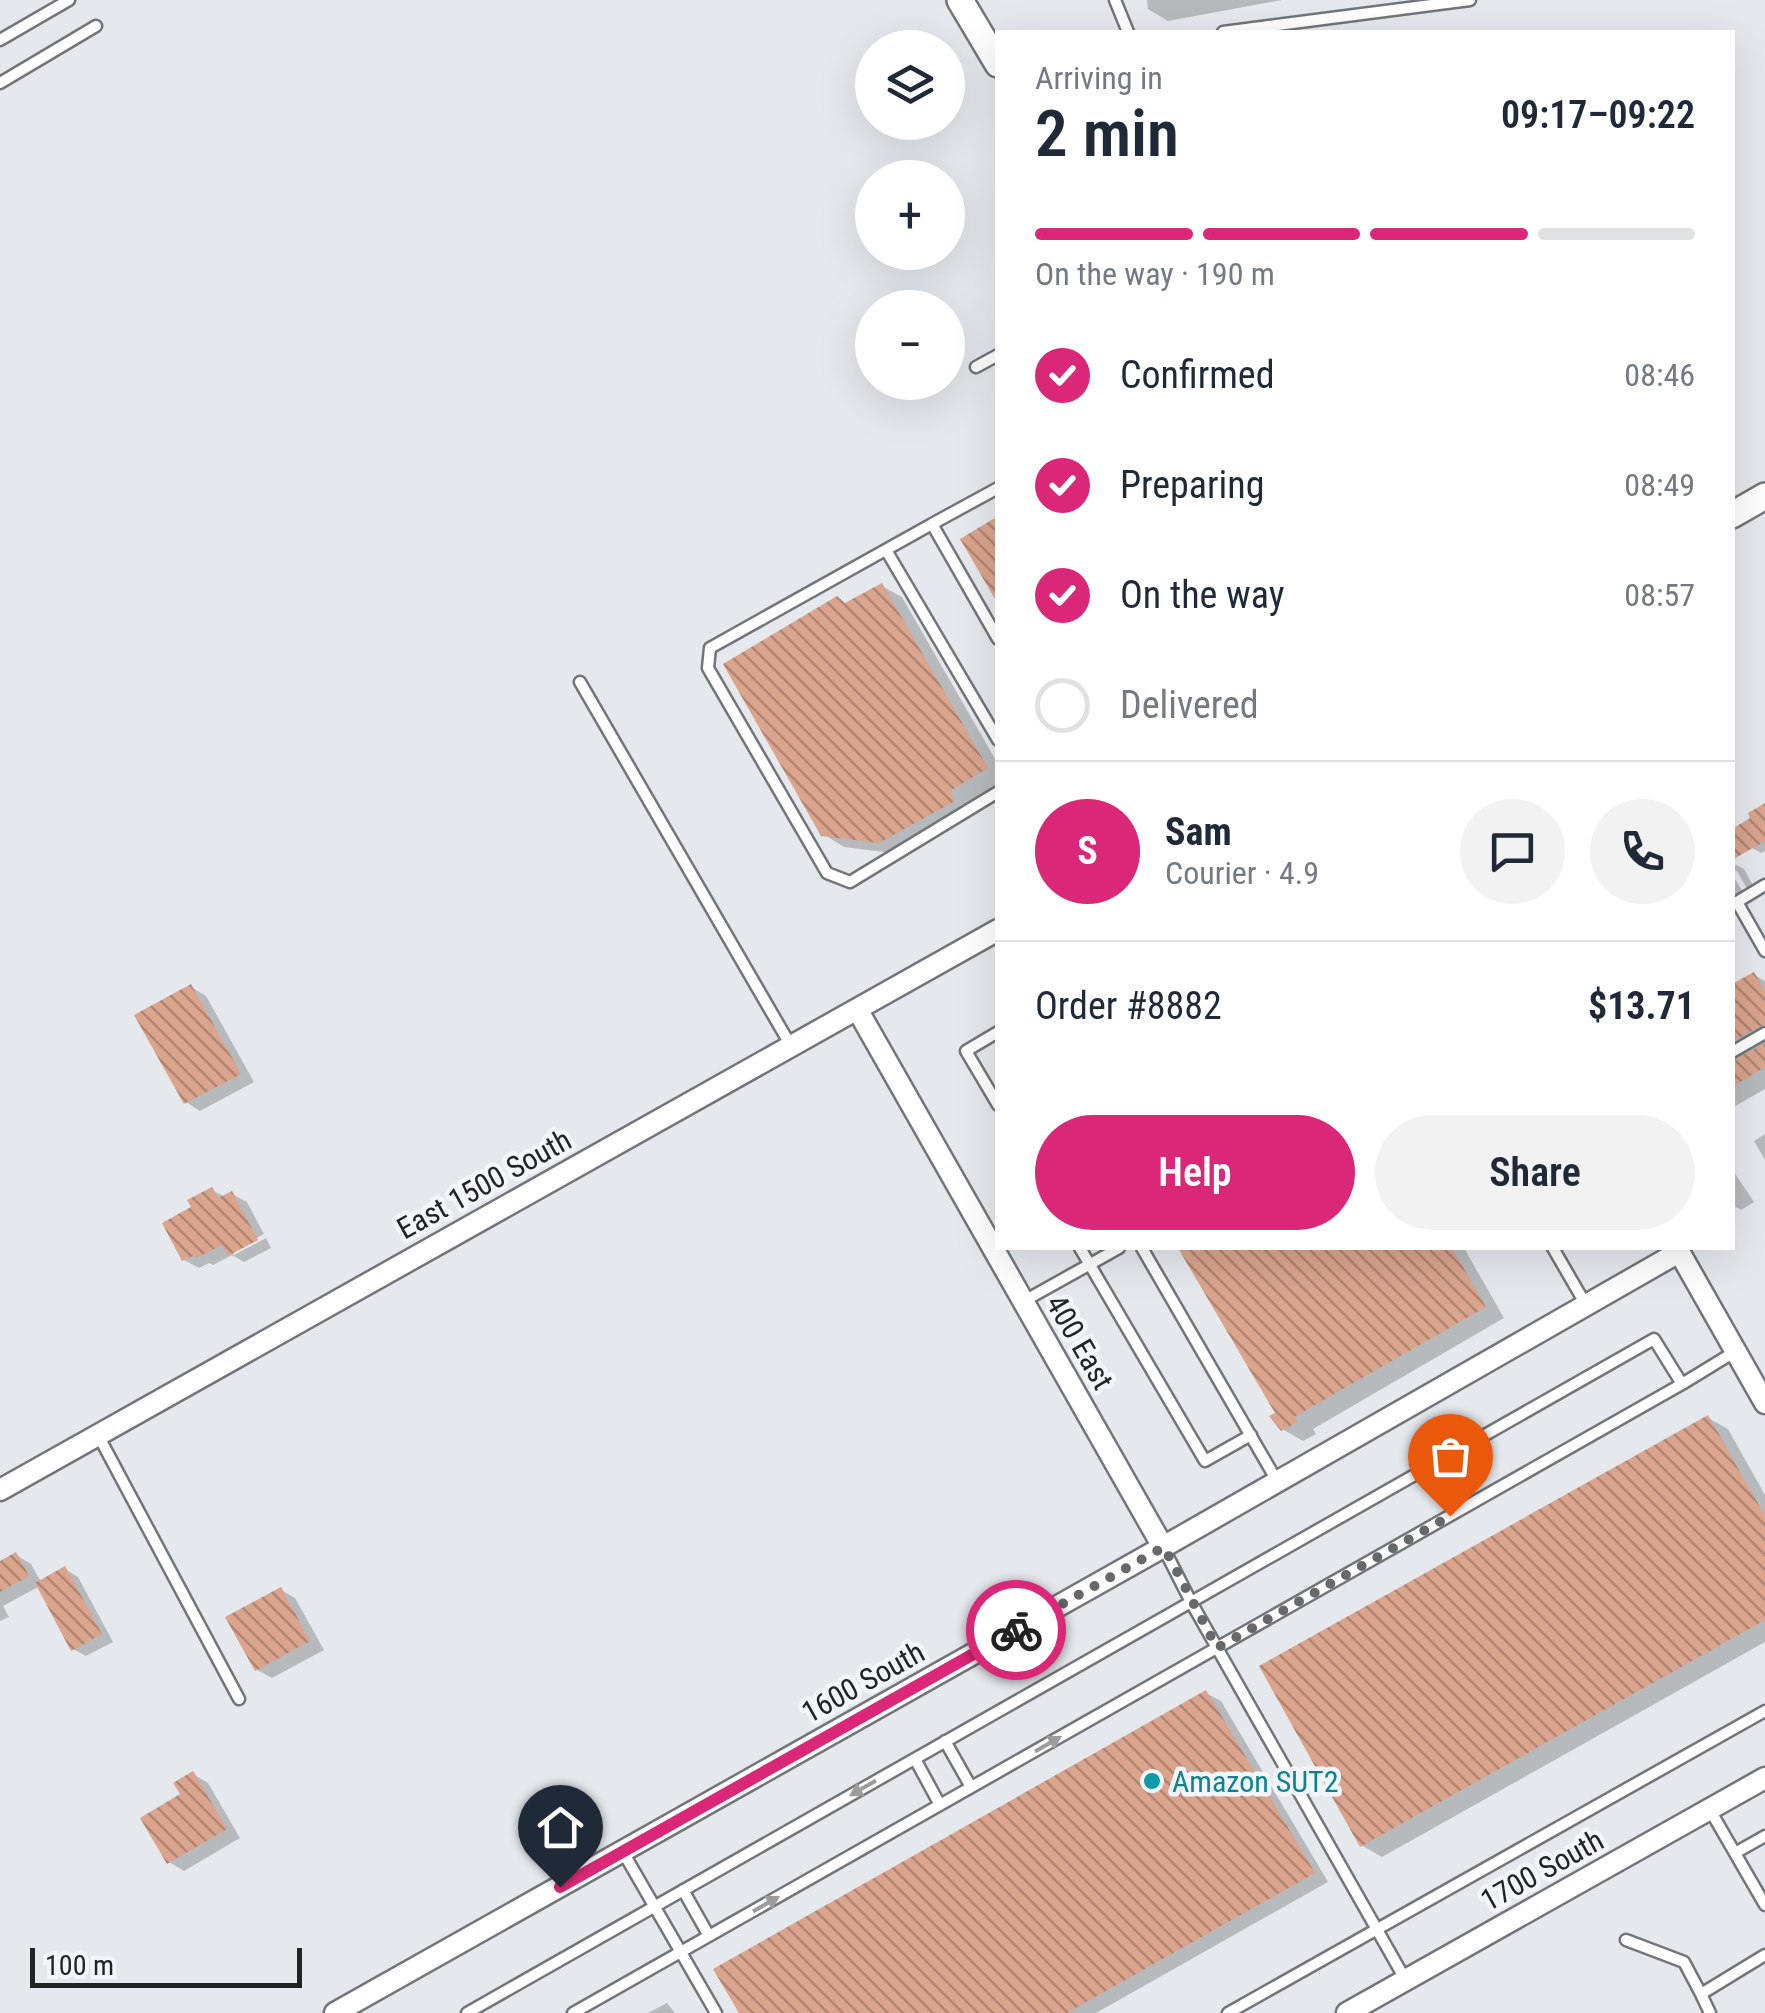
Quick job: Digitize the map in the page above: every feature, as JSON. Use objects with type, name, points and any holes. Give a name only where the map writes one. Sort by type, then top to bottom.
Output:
[{"type":"street","points":[[960,0],[995,59]]},
{"type":"street","points":[[1735,513],[1765,496]]},
{"type":"street","name":"East 1500 South","points":[[0,1490],[995,932]]},
{"type":"street","name":"400 East","points":[[857,1009],[1164,1547]]},
{"type":"street","points":[[1678,1250],[1765,1402]]},
{"type":"street","name":"1600 South","points":[[335,2013],[1164,1547],[1678,1250]]},
{"type":"street","name":"1700 South","points":[[1347,2013],[1765,1778]]},
{"type":"lane","points":[[0,40],[70,0]]},
{"type":"lane","points":[[1114,0],[1127,30]]},
{"type":"lane","points":[[1238,30],[1470,0]]},
{"type":"lane","points":[[0,83],[96,26]]},
{"type":"lane","points":[[976,367],[995,357]]},
{"type":"lane","points":[[995,490],[710,648],[708,668],[827,874],[850,882],[995,794]]},
{"type":"lane","points":[[932,524],[995,634]]},
{"type":"lane","points":[[886,550],[995,735]]},
{"type":"lane","points":[[580,682],[791,1046]]},
{"type":"lane","points":[[1735,902],[1765,884]]},
{"type":"lane","points":[[1735,905],[1765,951]]},
{"type":"lane","points":[[1735,1050],[1765,1033]]},
{"type":"lane","points":[[995,1034],[966,1051],[995,1101]]},
{"type":"lane","points":[[1081,1250],[1205,1460],[1251,1436]]},
{"type":"lane","points":[[1022,1302],[1115,1250]]},
{"type":"lane","points":[[1143,1250],[1278,1482]]},
{"type":"lane","points":[[1554,1250],[1586,1306]]},
{"type":"lane","points":[[467,2013],[1654,1340],[1682,1384]]},
{"type":"lane","points":[[573,2013],[1736,1351]]},
{"type":"lane","points":[[98,1435],[239,1699]]},
{"type":"lane","points":[[1164,1547],[1191,1602],[1406,1980]]},
{"type":"lane","points":[[1228,2013],[1765,1712]]},
{"type":"lane","points":[[946,1741],[971,1787]]},
{"type":"lane","points":[[914,1759],[940,1805]]},
{"type":"lane","points":[[1710,1810],[1765,1905]]},
{"type":"lane","points":[[1735,1853],[1765,1836]]},
{"type":"lane","points":[[623,1852],[716,2013]]},
{"type":"lane","points":[[683,1890],[709,1936]]},
{"type":"lane","points":[[1626,1940],[1684,1962],[1710,2013]]},
{"type":"lane","points":[[1702,1994],[1765,1955]]},
{"type":"building","points":[[995,518],[995,599],[960,539]]},
{"type":"building","points":[[882,583],[988,768],[950,791],[955,801],[879,843],[821,836],[723,664],[837,596],[845,603]]},
{"type":"building","points":[[1765,803],[1765,841],[1735,858],[1735,827],[1750,818],[1748,813]]},
{"type":"building","points":[[1754,972],[1765,991],[1765,1024],[1735,1040],[1735,982]]},
{"type":"building","points":[[191,984],[241,1074],[184,1104],[134,1015]]},
{"type":"building","points":[[1765,1043],[1765,1067],[1735,1085],[1735,1059]]},
{"type":"building","points":[[212,1187],[218,1198],[232,1191],[258,1240],[228,1256],[222,1245],[182,1261],[162,1223],[191,1207],[187,1200]]},
{"type":"building","points":[[1179,1250],[1453,1250],[1486,1307],[1294,1417],[1298,1422],[1281,1431],[1269,1416],[1275,1413]]},
{"type":"building","points":[[1708,1415],[1765,1516],[1765,1620],[1360,1847],[1259,1666]]},
{"type":"building","points":[[16,1552],[29,1576],[0,1592],[0,1561]]},
{"type":"building","points":[[65,1566],[102,1634],[71,1651],[35,1583]]},
{"type":"building","points":[[281,1587],[310,1641],[255,1671],[225,1617]]},
{"type":"building","name":"Amazon SUT2","points":[[1206,1690],[1315,1873],[1067,2013],[739,2013],[713,1969]]},
{"type":"building","points":[[193,1771],[227,1829],[167,1864],[140,1818],[180,1794],[173,1783]]},
{"type":"way so far","points":[[1016,1630],[1164,1547],[1217,1648],[1450,1516]]},
{"type":"place","name":"Amazon SUT2","points":[[1152,1781]]},
{"type":"route","points":[[560,1887],[1016,1630]]}]
